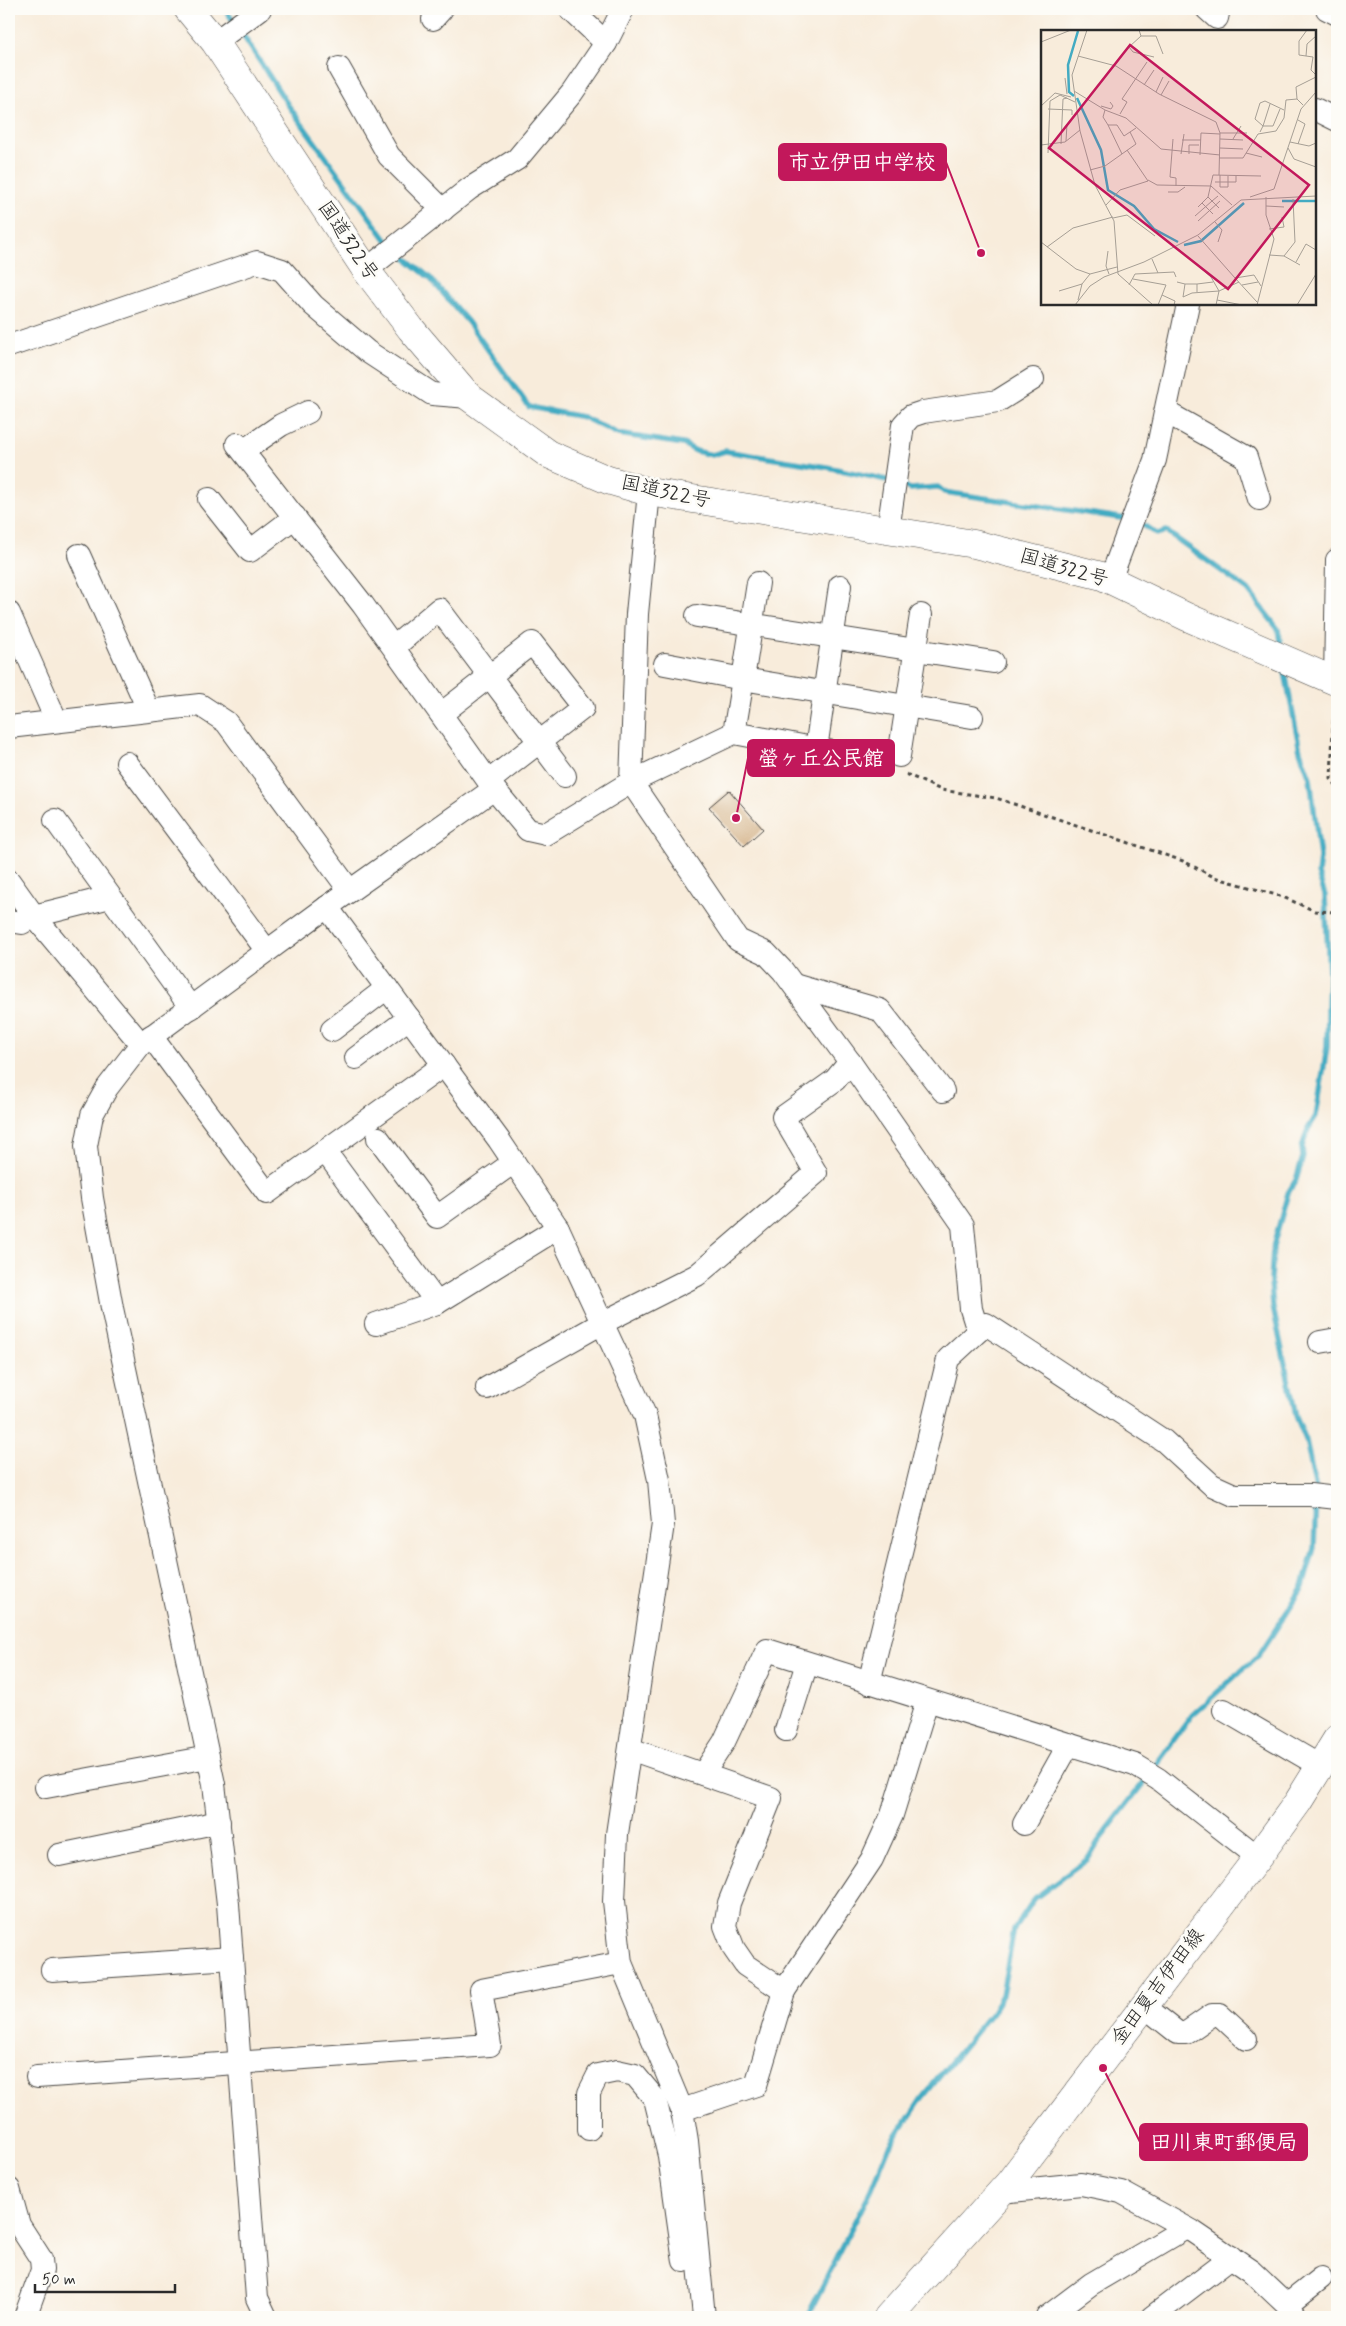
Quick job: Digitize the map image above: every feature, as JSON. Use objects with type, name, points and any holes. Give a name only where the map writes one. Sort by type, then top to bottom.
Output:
[{"type":"main road","name":"国道322号","points":[[188,9],[224,36],[375,263],[411,329],[469,397],[548,454],[608,480],[649,492],[974,544],[1102,576],[1257,648],[1333,680]]},
{"type":"main road","name":"金田夏吉伊田線","points":[[888,2317],[1001,2192],[1258,1857],[1298,1802],[1337,1739]]},
{"type":"street","points":[[570,9],[606,43]]},
{"type":"street","points":[[375,263],[469,189],[517,159],[572,93],[606,43],[623,9]]},
{"type":"street","points":[[1327,9],[1337,14]]},
{"type":"street","points":[[224,36],[257,11]]},
{"type":"street","points":[[339,68],[389,156],[443,210]]},
{"type":"street","points":[[1316,110],[1337,120]]},
{"type":"street","points":[[9,346],[257,262],[282,270],[314,304],[368,352],[432,394],[469,397]]},
{"type":"street","points":[[1110,580],[1155,460],[1188,305]]},
{"type":"street","points":[[888,531],[903,425],[911,416],[923,412],[998,401],[1033,379]]},
{"type":"street","points":[[308,412],[240,447],[394,647],[492,785],[528,830],[546,834],[631,782],[734,734],[876,760]]},
{"type":"street","points":[[1166,412],[1246,457],[1260,499]]},
{"type":"street","points":[[649,492],[637,614],[631,782],[738,940],[766,954],[794,985],[963,1225],[971,1309],[978,1331]]},
{"type":"street","points":[[208,499],[250,551],[295,518]]},
{"type":"street","points":[[79,555],[148,709]]},
{"type":"street","points":[[1333,680],[1337,560]]},
{"type":"street","points":[[734,734],[758,583]]},
{"type":"street","points":[[816,749],[840,586]]},
{"type":"street","points":[[394,647],[439,609],[565,776]]},
{"type":"street","points":[[9,613],[56,720]]},
{"type":"street","points":[[900,756],[921,615]]},
{"type":"street","points":[[697,616],[992,662]]},
{"type":"street","points":[[266,2317],[257,2298],[228,1904],[219,1822],[208,1757],[112,1308],[92,1198],[86,1146],[92,1115],[107,1088],[146,1040],[492,785],[540,742],[583,708],[532,643],[441,714]]},
{"type":"street","points":[[665,664],[743,679],[972,717]]},
{"type":"street","points":[[9,727],[148,709],[200,705],[226,722],[350,891]]},
{"type":"street","points":[[127,763],[267,951]]},
{"type":"street","points":[[55,820],[191,1008]]},
{"type":"street","points":[[9,881],[34,916],[146,1040],[268,1194],[444,1065]]},
{"type":"street","points":[[9,921],[22,923],[34,916],[110,897]]},
{"type":"street","points":[[327,907],[514,1162],[558,1228],[604,1322],[645,1415],[660,1480],[663,1524],[617,1834],[614,1900],[621,1963],[682,2110],[687,2141],[704,2317]]},
{"type":"street","points":[[794,985],[880,1010],[943,1091]]},
{"type":"street","points":[[332,1030],[387,988]]},
{"type":"street","points":[[356,1058],[410,1018]]},
{"type":"street","points":[[487,1388],[604,1322],[697,1275],[816,1172],[783,1117],[836,1080],[850,1062]]},
{"type":"street","points":[[378,1138],[437,1217],[514,1162]]},
{"type":"street","points":[[325,1151],[437,1303]]},
{"type":"street","points":[[376,1324],[437,1303],[558,1228]]},
{"type":"street","points":[[869,1683],[948,1359],[986,1324],[1164,1442],[1212,1486],[1234,1495],[1325,1496]]},
{"type":"street","points":[[703,1774],[724,1742],[766,1650],[1135,1765],[1151,1775],[1258,1857]]},
{"type":"street","points":[[786,1730],[807,1663]]},
{"type":"street","points":[[682,2110],[756,2085],[784,1991],[872,1858],[892,1815],[927,1701]]},
{"type":"street","points":[[1224,1710],[1320,1766]]},
{"type":"street","points":[[1024,1824],[1069,1744]]},
{"type":"street","points":[[630,1749],[771,1798],[729,1903],[725,1926],[734,1949],[745,1965],[784,1991]]},
{"type":"street","points":[[46,1787],[208,1757]]},
{"type":"street","points":[[59,1855],[219,1822]]},
{"type":"street","points":[[52,1970],[232,1958]]},
{"type":"street","points":[[37,2077],[490,2045],[481,1990],[621,1963]]},
{"type":"street","points":[[1144,2006],[1178,2033],[1186,2033],[1212,2015],[1220,2015],[1246,2039]]},
{"type":"street","points":[[589,2129],[589,2093],[598,2075],[616,2071],[635,2075],[655,2099],[670,2156],[684,2263],[699,2268]]},
{"type":"street","points":[[1001,2192],[1081,2184],[1121,2192],[1186,2228],[1251,2271],[1292,2311],[1321,2278]]},
{"type":"street","points":[[9,2188],[19,2225],[41,2260],[42,2270],[25,2317]]},
{"type":"street","points":[[1047,2317],[1091,2284],[1186,2228]]},
{"type":"street","points":[[1152,2317],[1231,2258]]},
{"type":"path","points":[[1333,680],[1331,779],[1337,786]]},
{"type":"path","points":[[876,760],[941,790],[996,798],[1183,861],[1214,877],[1283,897],[1316,911],[1337,912]]},
{"type":"building","points":[[729,790],[763,829],[744,846],[709,807]]},
{"type":"waterway","points":[[225,9],[234,22]]},
{"type":"waterway","points":[[239,29],[288,105],[390,245]]},
{"type":"waterway","points":[[397,251],[430,278],[468,322],[529,407],[583,417],[618,434],[683,444],[696,451],[712,455],[725,451],[827,467],[891,481]]},
{"type":"waterway","points":[[900,483],[910,489],[938,487],[944,492],[1128,519]]},
{"type":"waterway","points":[[1137,521],[1157,534],[1166,531],[1248,590],[1278,629],[1281,648]]},
{"type":"waterway","points":[[1284,667],[1300,751],[1310,778],[1320,857],[1318,874],[1325,895],[1329,974],[1327,1047],[1316,1116],[1308,1129],[1302,1147],[1303,1157],[1296,1180],[1288,1193],[1273,1247],[1271,1282],[1273,1307],[1296,1416],[1306,1440],[1316,1490]]},
{"type":"waterway","points":[[1152,1770],[1192,1715],[1259,1655],[1303,1587],[1314,1548],[1316,1499]]},
{"type":"waterway","points":[[807,2317],[872,2188],[888,2149],[922,2098],[992,2012],[1002,1995],[1014,1929],[1035,1898],[1088,1859],[1098,1842],[1147,1778]]},
{"type":"place","name":"市立伊田中学校","points":[[981,253]]},
{"type":"place","name":"螢ヶ丘公民館","points":[[736,818]]},
{"type":"place","name":"田川東町郵便局","points":[[1103,2068]]}]
